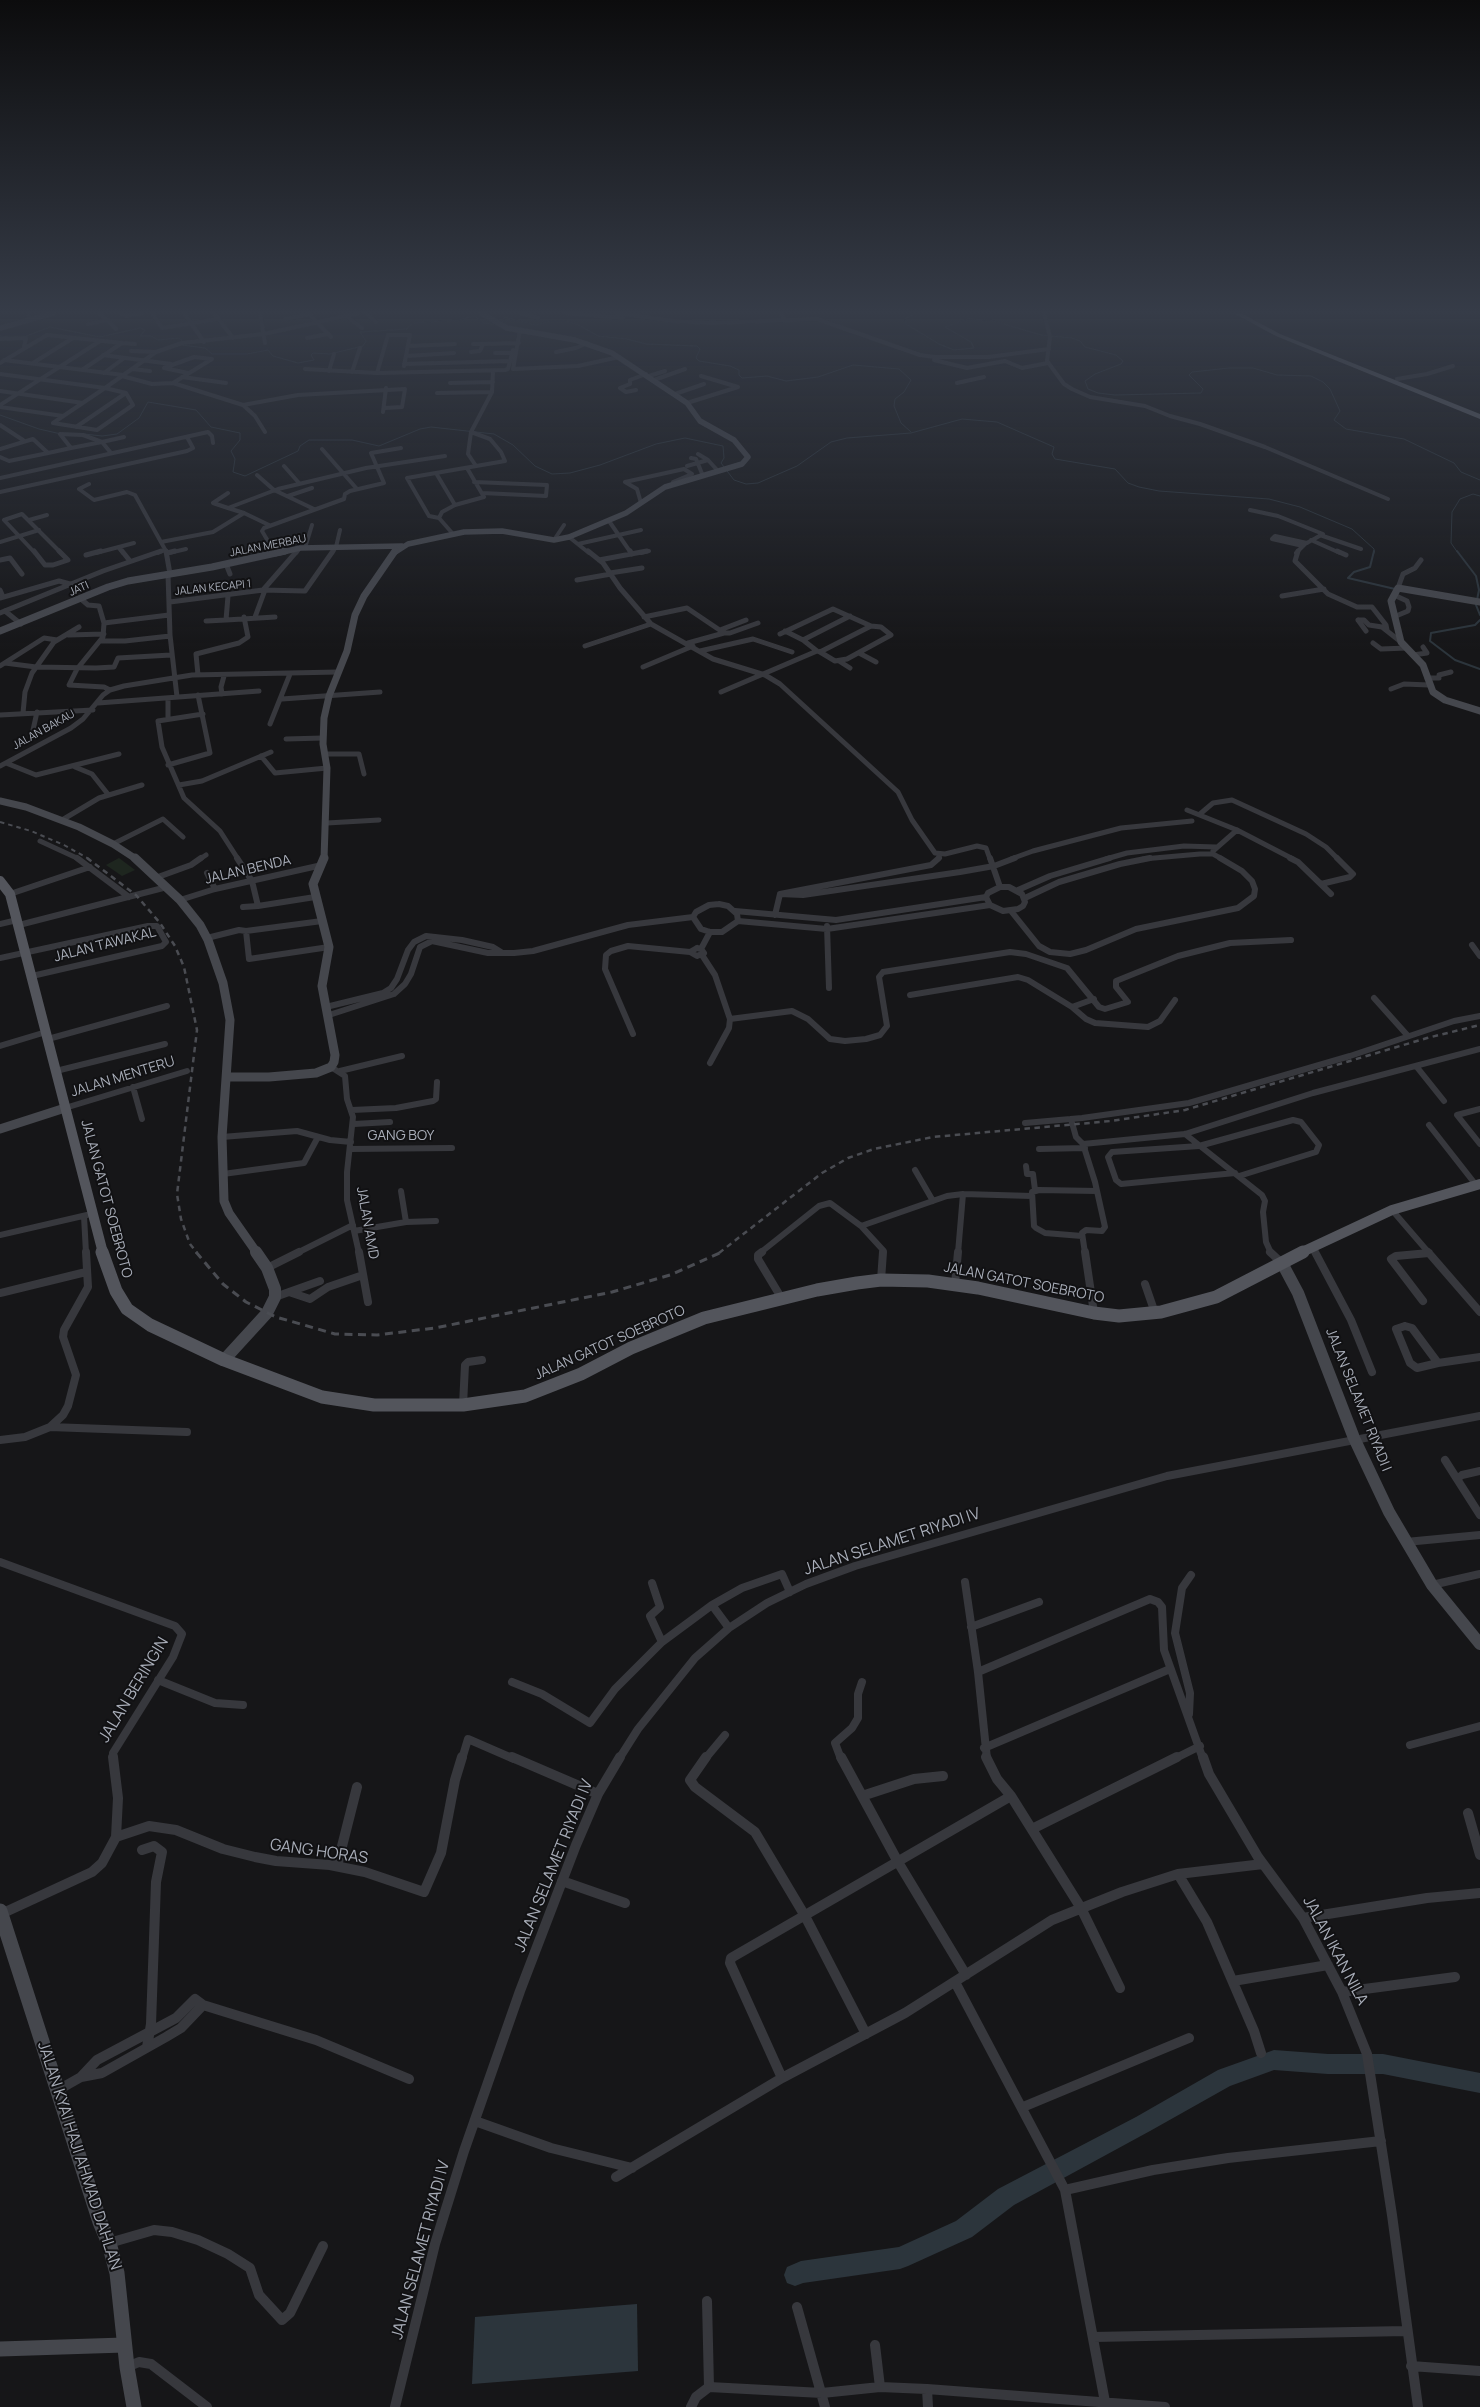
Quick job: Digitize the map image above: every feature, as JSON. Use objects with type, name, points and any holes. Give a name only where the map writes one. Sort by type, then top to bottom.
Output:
[{"type":"main road","name":"JALAN GATOT SOEBROTO","points":[[4,888],[18,922],[32,976],[65,1108],[88,1215],[116,1292],[127,1309],[150,1325],[224,1360],[322,1397],[382,1406],[463,1405],[501,1401],[534,1393],[580,1374],[631,1348],[704,1318],[817,1290],[882,1280],[928,1281],[955,1284],[1094,1313],[1119,1316],[1155,1313],[1196,1304],[1216,1297],[1312,1247],[1392,1210],[1479,1184]]},
{"type":"street","points":[[63,425],[98,430],[105,425]]},
{"type":"street","points":[[261,425],[265,432]]},
{"type":"street","points":[[474,425],[468,454],[476,466]]},
{"type":"street","points":[[554,540],[569,537],[609,521],[665,488],[731,468],[746,461],[748,457],[734,440],[708,425]]},
{"type":"street","points":[[1204,425],[1265,447],[1388,499]]},
{"type":"street","points":[[2,429],[23,440]]},
{"type":"street","points":[[453,534],[439,518],[429,516],[407,478],[506,461],[490,439],[472,430]]},
{"type":"street","points":[[0,478],[208,432],[212,436],[213,442]]},
{"type":"street","points":[[71,448],[60,434],[83,435],[102,442],[111,453]]},
{"type":"street","points":[[0,492],[187,451],[193,448],[187,436]]},
{"type":"street","points":[[0,457],[8,461],[124,437]]},
{"type":"street","points":[[0,449],[23,440],[35,440],[48,453]]},
{"type":"street","points":[[276,554],[262,531],[269,525],[344,499],[346,492],[384,481],[372,453],[401,448]]},
{"type":"street","points":[[322,449],[357,489]]},
{"type":"street","points":[[687,466],[701,454],[718,471]]},
{"type":"street","points":[[228,508],[299,482],[376,466],[445,456]]},
{"type":"street","points":[[694,460],[708,460]]},
{"type":"street","points":[[694,460],[703,476]]},
{"type":"street","points":[[8,461],[10,467]]},
{"type":"street","points":[[284,466],[299,482]]},
{"type":"street","points":[[439,518],[442,512],[455,505],[483,498],[467,468]]},
{"type":"street","points":[[641,503],[637,489],[626,482],[684,469],[692,474],[668,484],[665,488]]},
{"type":"street","points":[[436,472],[455,505]]},
{"type":"street","points":[[257,475],[274,490],[314,509]]},
{"type":"street","points":[[474,482],[547,485],[546,496],[482,493]]},
{"type":"street","points":[[89,484],[79,489],[95,500],[127,492],[135,495],[145,508],[166,551],[169,574],[171,655],[177,697]]},
{"type":"street","points":[[288,496],[312,488]]},
{"type":"street","points":[[228,493],[212,503],[244,513],[269,525]]},
{"type":"street","points":[[1250,510],[1278,516],[1310,528],[1322,534],[1320,535],[1361,549]]},
{"type":"street","points":[[161,542],[213,532],[244,513]]},
{"type":"street","points":[[22,514],[29,520],[68,560],[47,566],[5,519],[22,514]]},
{"type":"street","points":[[29,520],[47,514]]},
{"type":"street","points":[[609,521],[632,554]]},
{"type":"street","points":[[302,548],[312,525]]},
{"type":"street","points":[[554,540],[564,525]]},
{"type":"street","points":[[0,542],[39,530]]},
{"type":"street","points":[[255,617],[264,590],[305,591],[336,547],[340,530]]},
{"type":"street","points":[[578,544],[641,530]]},
{"type":"street","name":"JALAN MERBAU","points":[[169,574],[302,548],[402,546],[453,534],[502,532],[554,540]]},
{"type":"street","points":[[1320,535],[1296,552],[1295,561],[1328,594],[1352,605],[1372,608],[1386,624],[1387,630]]},
{"type":"street","points":[[1307,543],[1272,540],[1275,536],[1307,543],[1346,554]]},
{"type":"street","points":[[569,537],[599,560],[651,624],[720,662],[765,675],[780,684],[819,722],[898,792],[916,826],[933,850],[940,854],[982,846],[989,851],[1000,887]]},
{"type":"street","points":[[86,555],[134,543]]},
{"type":"street","points":[[331,1067],[335,1055],[329,1015],[322,986],[329,947],[313,884],[326,856],[327,768],[323,738],[324,718],[329,696],[347,651],[354,615],[391,556],[402,546]]},
{"type":"street","points":[[118,547],[130,561]]},
{"type":"street","name":"JALAN KECAPI 1","points":[[170,602],[264,590],[302,548]]},
{"type":"street","points":[[0,613],[130,561],[166,551],[186,549]]},
{"type":"street","points":[[599,560],[650,551]]},
{"type":"street","points":[[0,560],[10,558],[22,574]]},
{"type":"street","points":[[1401,642],[1391,601],[1403,574],[1416,568],[1421,560]]},
{"type":"street","points":[[226,564],[230,574]]},
{"type":"street","points":[[577,580],[642,568]]},
{"type":"street","name":"JATI","points":[[0,631],[21,624],[114,584],[169,574]]},
{"type":"street","points":[[0,591],[2,598],[57,581],[70,584]]},
{"type":"street","points":[[1282,596],[1324,589]]},
{"type":"street","points":[[1396,592],[1480,602]]},
{"type":"street","points":[[1396,592],[1406,601],[1409,607],[1408,611],[1396,616]]},
{"type":"street","points":[[226,620],[228,596]]},
{"type":"street","points":[[81,599],[88,605],[99,606],[104,624],[104,634],[77,669],[69,685],[104,687],[110,690],[175,677],[198,675],[224,676],[338,672]]},
{"type":"street","points":[[644,617],[687,608],[722,631],[758,624]]},
{"type":"street","points":[[0,609],[6,611],[21,624]]},
{"type":"street","points":[[780,634],[828,610],[836,609],[871,626],[881,627],[889,632],[891,636],[839,661]]},
{"type":"street","points":[[104,624],[169,615]]},
{"type":"street","points":[[804,640],[850,616]]},
{"type":"street","points":[[206,621],[244,617],[275,617]]},
{"type":"street","points":[[198,675],[196,654],[239,643],[248,637],[244,617]]},
{"type":"street","points":[[643,667],[746,620]]},
{"type":"street","points":[[1366,631],[1358,620],[1364,620],[1369,625],[1387,630],[1401,642],[1423,665],[1428,681],[1438,697],[1480,711]]},
{"type":"street","points":[[585,646],[651,624]]},
{"type":"street","points":[[721,692],[765,675],[871,626]]},
{"type":"street","points":[[23,713],[25,692],[36,667],[57,640],[79,627]]},
{"type":"street","points":[[700,651],[757,636],[747,627]]},
{"type":"street","points":[[785,631],[804,640],[818,651],[850,668]]},
{"type":"street","points":[[65,635],[104,634]]},
{"type":"street","points":[[100,640],[125,641],[170,636]]},
{"type":"street","points":[[0,666],[44,638],[57,640]]},
{"type":"street","points":[[750,639],[792,652]]},
{"type":"street","points":[[1373,643],[1381,649],[1407,648]]},
{"type":"street","points":[[1413,655],[1427,653],[1423,647]]},
{"type":"street","points":[[859,653],[876,662]]},
{"type":"street","points":[[6,663],[77,669],[112,667],[118,658],[171,655]]},
{"type":"street","points":[[1391,689],[1404,684],[1439,678],[1439,675],[1450,672]]},
{"type":"street","points":[[270,724],[282,699],[290,674]]},
{"type":"street","points":[[222,694],[221,686],[224,676]]},
{"type":"street","name":"JALAN BAKAU","points":[[3,764],[71,728],[93,710],[110,690]]},
{"type":"street","points":[[98,703],[259,691]]},
{"type":"street","points":[[282,699],[380,692]]},
{"type":"street","points":[[168,765],[210,753],[198,695]]},
{"type":"street","points":[[168,698],[168,719]]},
{"type":"street","points":[[0,714],[93,710]]},
{"type":"street","points":[[32,730],[37,712]]},
{"type":"street","points":[[203,714],[157,722],[168,765],[184,798],[220,831],[252,881],[258,906]]},
{"type":"street","points":[[286,739],[323,738]]},
{"type":"street","points":[[179,785],[202,781],[271,752]]},
{"type":"street","points":[[3,764],[36,775],[75,767],[119,754]]},
{"type":"street","points":[[326,754],[359,754],[364,774]]},
{"type":"street","points":[[261,756],[276,773],[327,768]]},
{"type":"street","points":[[75,767],[92,774],[106,793]]},
{"type":"street","points":[[62,820],[99,798],[142,785]]},
{"type":"street","points":[[1200,814],[1213,803],[1232,800],[1306,834],[1326,847],[1353,874],[1350,877],[1321,884]]},
{"type":"street","points":[[0,801],[26,807],[62,820],[113,844],[139,861],[158,877],[180,900],[200,925],[207,938],[227,1000],[230,1020],[222,1137],[224,1201],[228,1213],[267,1268],[275,1289],[275,1297],[267,1313],[224,1360]]},
{"type":"street","points":[[1187,810],[1237,830],[1298,862],[1331,894]]},
{"type":"street","points":[[113,844],[164,819],[183,837]]},
{"type":"street","points":[[327,823],[379,820]]},
{"type":"street","points":[[780,894],[803,895],[994,866],[1033,851],[1113,830],[1192,821]]},
{"type":"street","points":[[1025,898],[1058,882],[1120,864],[1215,850],[1237,830]]},
{"type":"street","points":[[40,841],[64,851],[90,867],[129,897]]},
{"type":"street","points":[[326,1007],[385,995],[397,979],[408,950],[414,942],[426,936],[488,953],[533,951],[628,925],[693,917],[701,907],[719,904],[735,911],[775,916],[827,921],[850,919],[986,897],[993,889],[1000,887],[1018,890],[1050,876],[1127,853],[1184,846],[1215,850],[1242,871],[1252,881],[1255,889],[1254,896],[1238,908],[1136,929],[1086,950],[1059,954],[1038,946],[1011,911]]},
{"type":"street","points":[[780,894],[930,864],[938,860],[940,854]]},
{"type":"street","points":[[158,877],[191,865],[206,855]]},
{"type":"street","name":"JALAN BENDA","points":[[180,900],[322,865]]},
{"type":"street","points":[[4,888],[90,867]]},
{"type":"street","points":[[207,872],[215,890]]},
{"type":"street","points":[[0,924],[18,922],[167,887]]},
{"type":"street","points":[[1018,890],[1025,898]]},
{"type":"street","points":[[775,916],[780,894]]},
{"type":"street","points":[[243,907],[315,897]]},
{"type":"street","points":[[986,897],[990,905],[996,909],[1011,911],[1023,906],[1025,898]]},
{"type":"street","points":[[693,917],[695,923],[701,929],[710,932],[727,930],[738,921],[827,929],[990,905]]},
{"type":"street","points":[[735,911],[738,921]]},
{"type":"street","points":[[207,938],[239,930],[246,931],[322,921]]},
{"type":"street","points":[[827,921],[829,988]]},
{"type":"street","name":"JALAN TAWAKAL","points":[[25,951],[157,926],[165,939],[165,944],[32,976]]},
{"type":"street","points":[[246,931],[249,959],[329,947]]},
{"type":"street","points":[[702,952],[710,932]]},
{"type":"street","points":[[329,1015],[385,995],[405,984],[420,947],[433,939]]},
{"type":"street","points":[[730,1018],[792,1011],[808,1019],[830,1038],[845,1041],[866,1039],[880,1035],[887,1026],[879,977],[883,972],[1010,952],[1026,954],[1044,962],[1063,966],[1094,999],[1099,1007],[1105,1009],[1126,1004],[1126,998],[1115,985],[1116,981],[1178,956],[1230,942],[1290,940]]},
{"type":"street","points":[[1472,945],[1480,956]]},
{"type":"street","points":[[633,1034],[605,969],[606,955],[611,950],[628,946],[690,952],[694,948],[702,952],[715,974],[730,1018],[729,1028],[710,1062]]},
{"type":"street","points":[[0,958],[25,951]]},
{"type":"street","points":[[910,995],[1018,977],[1028,980],[1095,1023],[1148,1026],[1160,1021],[1175,1000]]},
{"type":"street","points":[[1374,998],[1408,1036]]},
{"type":"street","points":[[1072,1007],[1094,999]]},
{"type":"street","points":[[0,1046],[167,1006]]},
{"type":"street","points":[[1025,1123],[1071,1119],[1189,1103],[1350,1056],[1454,1021],[1480,1016]]},
{"type":"street","points":[[56,1071],[165,1044]]},
{"type":"street","points":[[1039,1149],[1084,1146],[1185,1134],[1313,1093],[1480,1049]]},
{"type":"street","points":[[227,1077],[307,1074],[331,1067],[340,1070],[402,1056]]},
{"type":"street","points":[[1416,1066],[1444,1101]]},
{"type":"street","name":"JALAN AMD","points":[[340,1070],[345,1076],[347,1099],[352,1110],[354,1124],[346,1172],[347,1200],[368,1302]]},
{"type":"street","name":"JALAN MENTERU","points":[[65,1108],[187,1071]]},
{"type":"street","points":[[352,1110],[396,1108],[433,1101],[436,1099],[437,1082]]},
{"type":"street","points":[[132,1087],[142,1119]]},
{"type":"street","points":[[0,1129],[65,1108]]},
{"type":"street","points":[[1480,1110],[1457,1115],[1480,1144]]},
{"type":"street","points":[[1071,1119],[1076,1137],[1084,1146],[1097,1191],[1104,1229],[1099,1231],[1086,1230],[1082,1233],[1094,1313]]},
{"type":"street","points":[[1292,1120],[1301,1122],[1320,1145],[1316,1152],[1237,1175],[1121,1184],[1116,1180],[1108,1157],[1112,1152],[1200,1146],[1292,1120]]},
{"type":"street","points":[[354,1124],[390,1122]]},
{"type":"street","points":[[1429,1125],[1479,1184]]},
{"type":"street","name":"GANG BOY","points":[[222,1137],[297,1131],[351,1145],[452,1148]]},
{"type":"street","points":[[1185,1134],[1256,1189],[1265,1201],[1263,1212],[1266,1242],[1269,1251],[1282,1262]]},
{"type":"street","points":[[223,1174],[298,1166],[304,1163],[318,1137]]},
{"type":"street","points":[[1026,1166],[1027,1174],[1033,1174],[1034,1226],[1040,1231],[1082,1236]]},
{"type":"street","points":[[915,1170],[933,1200]]},
{"type":"street","points":[[401,1191],[406,1222]]},
{"type":"street","points":[[861,1226],[947,1196],[1097,1191]]},
{"type":"street","points":[[955,1284],[963,1194]]},
{"type":"street","points":[[782,1299],[758,1259],[758,1255],[819,1206],[826,1203],[833,1203],[861,1226],[883,1250],[882,1280]]},
{"type":"street","points":[[1392,1210],[1480,1312]]},
{"type":"street","points":[[0,1235],[88,1215],[86,1272],[88,1286],[64,1330],[64,1337],[74,1366],[76,1384],[66,1410],[50,1427],[25,1437],[0,1440]]},
{"type":"street","points":[[267,1268],[353,1228],[406,1222],[436,1221]]},
{"type":"street","points":[[1312,1247],[1351,1320],[1372,1372]]},
{"type":"street","points":[[1423,1301],[1391,1260],[1396,1256],[1429,1253]]},
{"type":"street","name":"JALAN SELAMET RIYADI I","points":[[1282,1262],[1298,1293],[1354,1438],[1406,1542],[1432,1585],[1480,1643]]},
{"type":"street","points":[[0,1293],[86,1272]]},
{"type":"street","points":[[289,1292],[310,1299],[328,1286],[363,1275]]},
{"type":"street","points":[[275,1297],[320,1281]]},
{"type":"street","points":[[1145,1284],[1155,1313]]},
{"type":"street","points":[[1438,1363],[1412,1328],[1405,1326],[1396,1329],[1412,1366],[1417,1368],[1480,1357]]},
{"type":"street","points":[[463,1405],[465,1365],[468,1362],[482,1360]]},
{"type":"street","name":"JALAN SELAMET RIYADI IV","points":[[395,2407],[435,2244],[520,1991],[562,1881],[598,1794],[638,1729],[695,1658],[729,1628],[767,1603],[855,1566],[1167,1476],[1354,1438],[1480,1416]]},
{"type":"street","points":[[50,1427],[65,1430],[187,1432]]},
{"type":"street","points":[[1445,1460],[1480,1515]]},
{"type":"street","points":[[1457,1479],[1462,1475],[1480,1471]]},
{"type":"street","points":[[1406,1542],[1480,1535]]},
{"type":"street","name":"JALAN BERINGIN","points":[[0,1562],[114,1602],[180,1630],[182,1638],[179,1646],[113,1753],[118,1798],[116,1837]]},
{"type":"street","points":[[512,1682],[542,1694],[590,1723],[615,1689],[662,1642],[712,1605],[742,1588],[782,1574],[790,1592]]},
{"type":"street","points":[[1432,1585],[1480,1574]]},
{"type":"street","points":[[1189,1715],[1190,1692],[1177,1646],[1176,1633],[1182,1588],[1191,1576]]},
{"type":"street","points":[[965,1582],[978,1672],[984,1748],[991,1767],[1081,1908],[1120,1988]]},
{"type":"street","points":[[652,1583],[660,1607],[650,1616],[662,1642]]},
{"type":"street","name":"JALAN IKAN NILA","points":[[978,1672],[1150,1599],[1163,1608],[1163,1641],[1170,1669],[1189,1715],[1209,1774],[1263,1864],[1303,1918],[1342,1992],[1367,2054],[1418,2407]]},
{"type":"street","points":[[972,1627],[1039,1602]]},
{"type":"street","points":[[712,1605],[729,1628]]},
{"type":"street","points":[[984,1748],[1170,1669]]},
{"type":"street","points":[[158,1680],[215,1703],[242,1705]]},
{"type":"street","points":[[862,1682],[858,1694],[858,1718],[834,1746],[898,1862],[966,1975]]},
{"type":"street","points":[[1410,1744],[1480,1726]]},
{"type":"street","points":[[725,1735],[691,1776],[690,1780],[695,1787],[755,1832],[805,1916],[866,2034]]},
{"type":"street","name":"GANG HORAS","points":[[116,1837],[139,1828],[163,1827],[183,1832],[236,1853],[276,1861],[337,1866],[365,1872],[416,1892],[424,1892],[441,1853],[455,1780],[468,1739],[598,1794]]},
{"type":"street","points":[[1032,1829],[1200,1746]]},
{"type":"street","points":[[862,1796],[914,1779],[943,1776]]},
{"type":"street","points":[[337,1866],[357,1787]]},
{"type":"street","points":[[782,2078],[729,1961],[734,1956],[1011,1796]]},
{"type":"street","points":[[1468,1814],[1480,1854]]},
{"type":"street","points":[[0,1912],[96,1869],[106,1858],[116,1837]]},
{"type":"street","points":[[142,1850],[154,1846],[162,1852],[160,1870],[156,1882],[150,2033],[147,2047]]},
{"type":"street","points":[[616,2177],[782,2078],[866,2034],[955,1982],[1029,1933],[1081,1908],[1178,1874],[1263,1864]]},
{"type":"street","points":[[1178,1874],[1207,1922],[1254,2030],[1260,2053]]},
{"type":"street","points":[[562,1881],[625,1903]]},
{"type":"street","points":[[1303,1918],[1427,1898],[1480,1893]]},
{"type":"street","name":"JALAN KYAI HAJI AHMAD DAHLAN","points":[[0,1912],[109,2243],[117,2273],[124,2345],[134,2407]]},
{"type":"street","points":[[1233,1981],[1328,1965]]},
{"type":"street","points":[[1342,1992],[1454,1978]]},
{"type":"street","points":[[955,1982],[1023,2107],[1063,2186],[1094,2337],[1105,2402]]},
{"type":"street","points":[[58,2090],[81,2077],[97,2060],[176,2018],[195,1999],[204,2005],[316,2040],[409,2079]]},
{"type":"street","points":[[81,2077],[102,2073],[181,2028],[204,2005]]},
{"type":"street","points":[[1023,2107],[1189,2038]]},
{"type":"street","points":[[475,2121],[551,2148],[632,2168]]},
{"type":"street","points":[[1063,2186],[1228,2158],[1381,2142]]},
{"type":"street","points":[[109,2243],[154,2230],[172,2232],[228,2254],[250,2268],[259,2295],[282,2320],[290,2313],[323,2246]]},
{"type":"street","points":[[707,2301],[709,2387]]},
{"type":"street","points":[[797,2307],[825,2407]]},
{"type":"street","points":[[1094,2337],[1406,2331]]},
{"type":"street","points":[[0,2348],[124,2345]]},
{"type":"street","points":[[874,2345],[880,2388]]},
{"type":"street","points":[[127,2367],[139,2362],[151,2364],[207,2407]]},
{"type":"street","points":[[1411,2366],[1480,2371]]},
{"type":"street","points":[[691,2407],[696,2398],[709,2387],[822,2393],[880,2388],[927,2389],[1165,2407]]},
{"type":"street","points":[[927,2389],[928,2407]]},
{"type":"shaded area","points":[[119,858],[135,870],[122,876],[106,865]]},
{"type":"shaded area","points":[[637,2304],[638,2371],[472,2384],[475,2317]]},
{"type":"waterway","points":[[29,425],[61,434]]},
{"type":"waterway","points":[[84,434],[102,436],[117,434],[129,425]]},
{"type":"waterway","points":[[210,425],[240,433],[240,440],[231,451],[235,459],[233,472],[245,476],[298,451],[300,446],[309,440],[352,440],[379,446],[420,429],[431,427],[494,434],[513,445],[535,466],[552,474],[570,473],[600,465],[656,444],[685,438],[723,446],[724,458],[721,463],[734,480],[746,484],[758,483],[797,466],[831,442],[847,438],[911,433],[939,425]]},
{"type":"waterway","points":[[904,425],[911,432]]},
{"type":"waterway","points":[[1005,425],[1054,447],[1052,454],[1055,459],[1115,469],[1128,483],[1139,487],[1159,491],[1269,499],[1300,507],[1352,529],[1374,551]]},
{"type":"waterway","points":[[1341,425],[1346,429],[1404,439],[1454,463],[1461,472],[1480,480]]},
{"type":"waterway","points":[[1458,553],[1451,543],[1452,512],[1460,499],[1473,494],[1480,496]]},
{"type":"waterway","points":[[1374,551],[1370,567],[1354,572],[1348,578],[1395,589]]},
{"type":"waterway","points":[[1457,551],[1476,576],[1479,590],[1476,605],[1480,615]]},
{"type":"waterway","points":[[1480,620],[1475,625],[1431,633],[1430,641],[1455,660],[1480,669]]},
{"type":"waterway","points":[[795,2275],[801,2272],[900,2258],[964,2229],[1006,2197],[1143,2124],[1225,2077],[1274,2060],[1328,2064],[1383,2064],[1480,2083]]},
{"type":"railway","points":[[0,822],[31,831],[64,845],[89,859]]},
{"type":"railway","points":[[87,858],[136,895],[160,923],[175,946],[184,967],[197,1030],[177,1194],[181,1219],[190,1244],[197,1253]]},
{"type":"railway","points":[[719,1253],[822,1173],[848,1158],[874,1149],[933,1137],[1111,1121],[1185,1110],[1427,1038],[1480,1025]]},
{"type":"railway","points":[[196,1252],[223,1284],[246,1302],[276,1317],[335,1334],[377,1335],[435,1328],[612,1292],[670,1275],[722,1252]]}]
